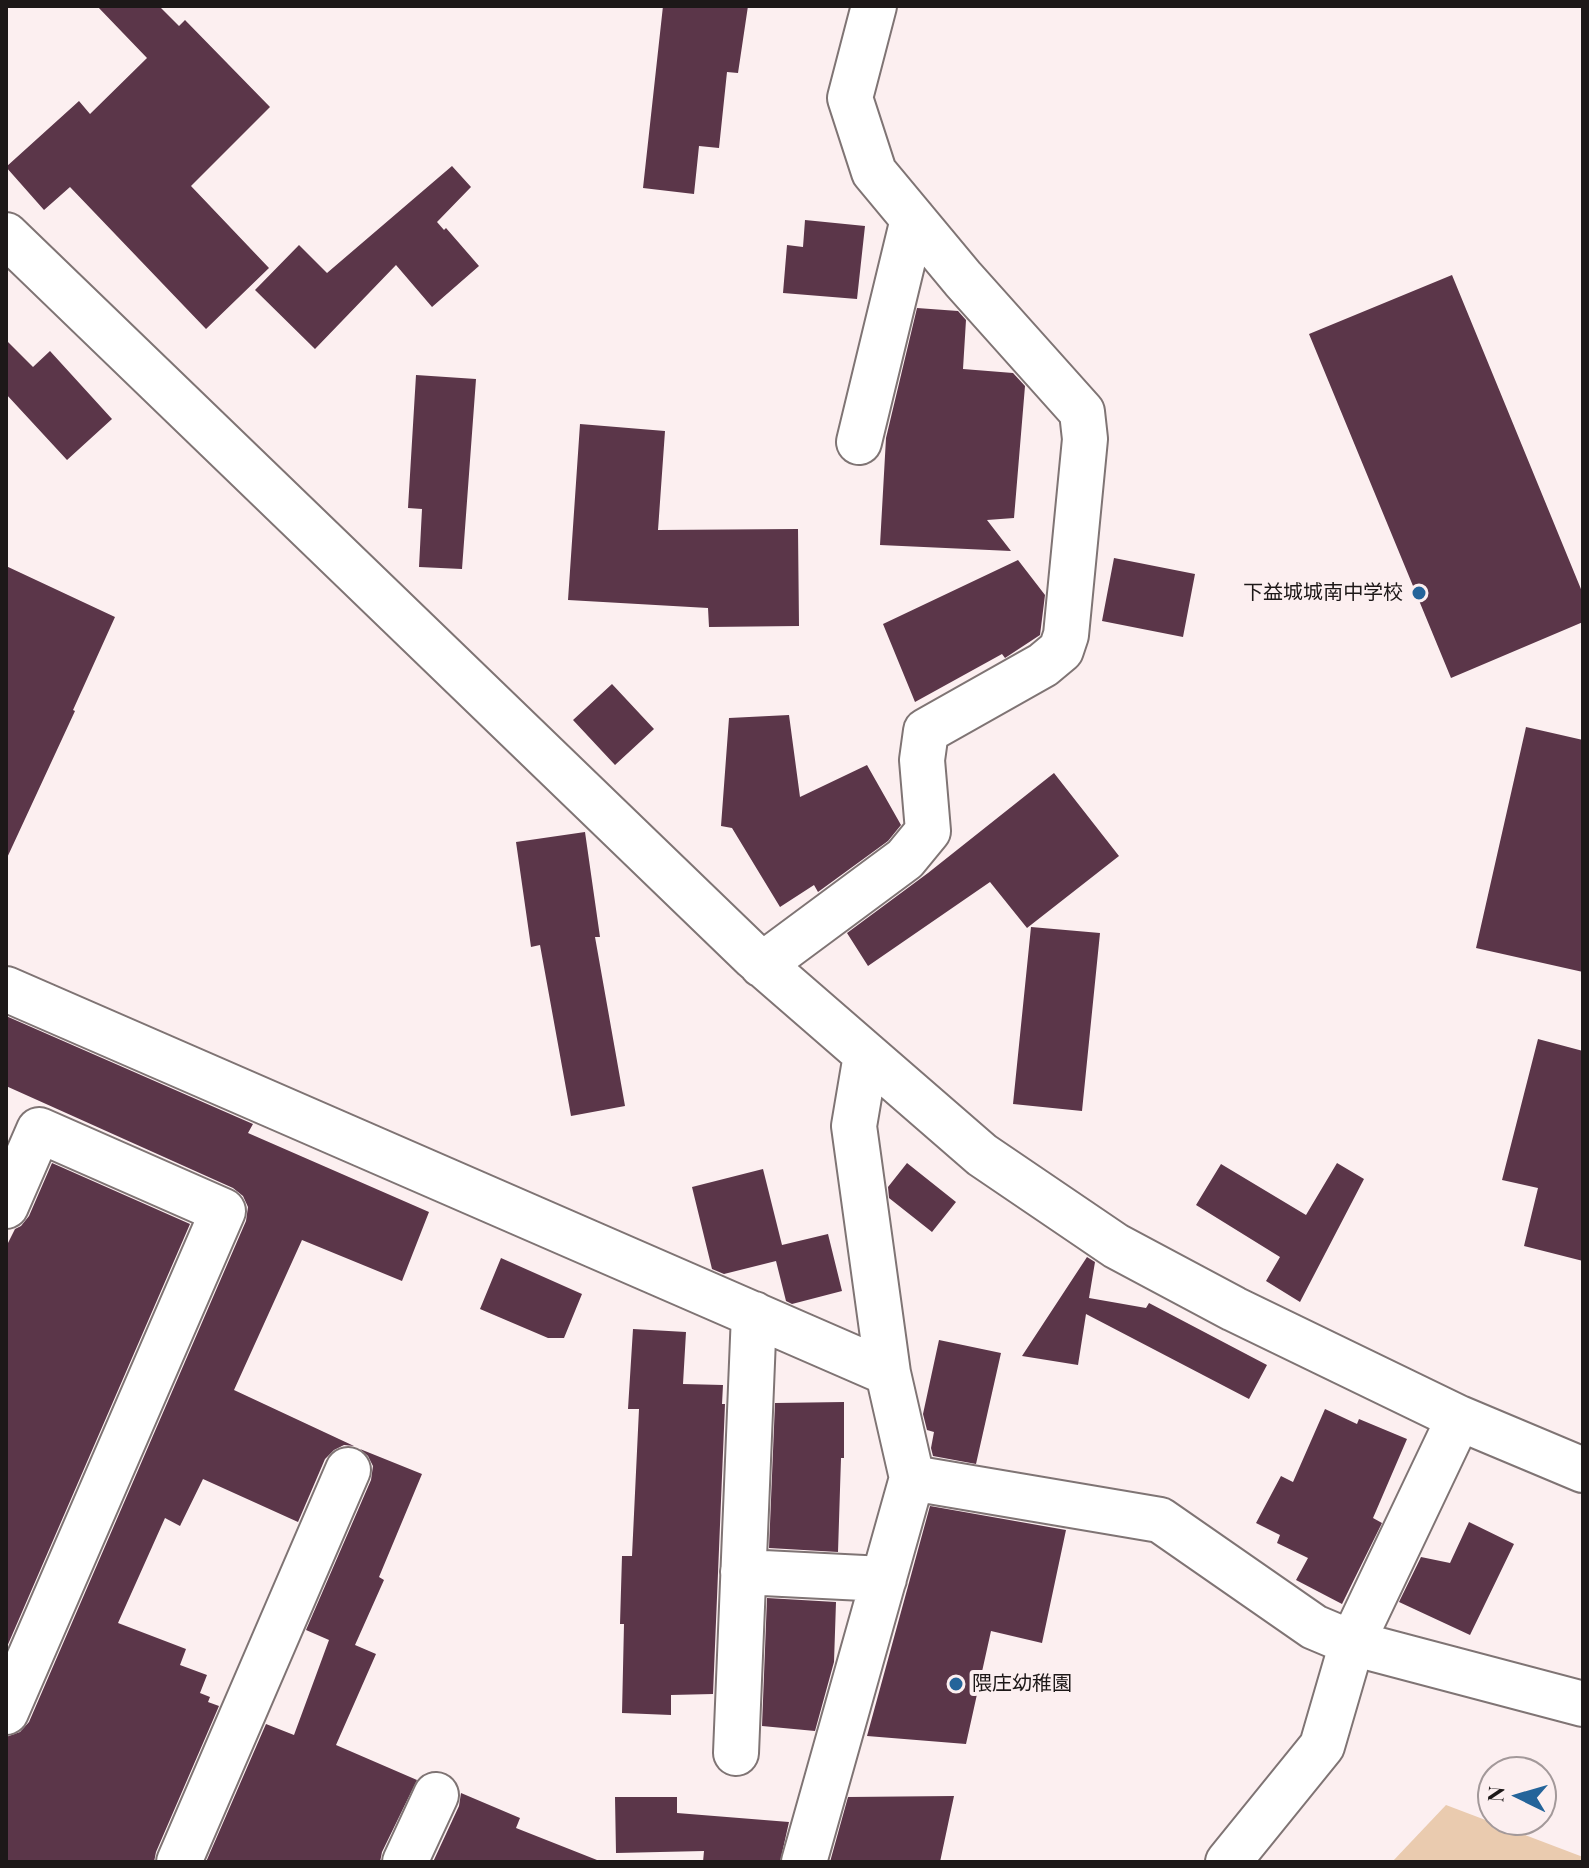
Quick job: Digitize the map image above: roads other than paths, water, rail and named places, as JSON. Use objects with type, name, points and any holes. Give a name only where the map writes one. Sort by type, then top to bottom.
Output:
[{"type":"street","points":[[762,965],[905,859],[928,831],[922,760],[926,731],[1043,665],[1061,650],[1066,635],[1085,439],[1082,412],[874,172],[850,98],[874,6]]},
{"type":"street","points":[[859,442],[913,219]]},
{"type":"street","points":[[6,235],[762,965],[982,1155],[1116,1246],[1234,1309],[1459,1418],[1583,1470]]},
{"type":"street","points":[[6,989],[888,1373]]},
{"type":"street","points":[[804,1862],[912,1478],[888,1373],[854,1126],[866,1055]]},
{"type":"street","points":[[6,1206],[39,1130],[223,1211],[6,1712]]},
{"type":"street","points":[[736,1753],[754,1314]]},
{"type":"street","points":[[1228,1862],[1322,1746],[1352,1643],[1459,1418]]},
{"type":"street","points":[[179,1862],[348,1470]]},
{"type":"street","points":[[912,1478],[1160,1520],[1314,1627],[1352,1643],[1583,1704]]},
{"type":"street","points":[[743,1572],[884,1579]]},
{"type":"street","points":[[405,1862],[436,1795]]},
{"type":"place","name":"下益城城南中学校","points":[[1419,593]]},
{"type":"place","name":"隈庄幼稚園","points":[[956,1684]]}]
